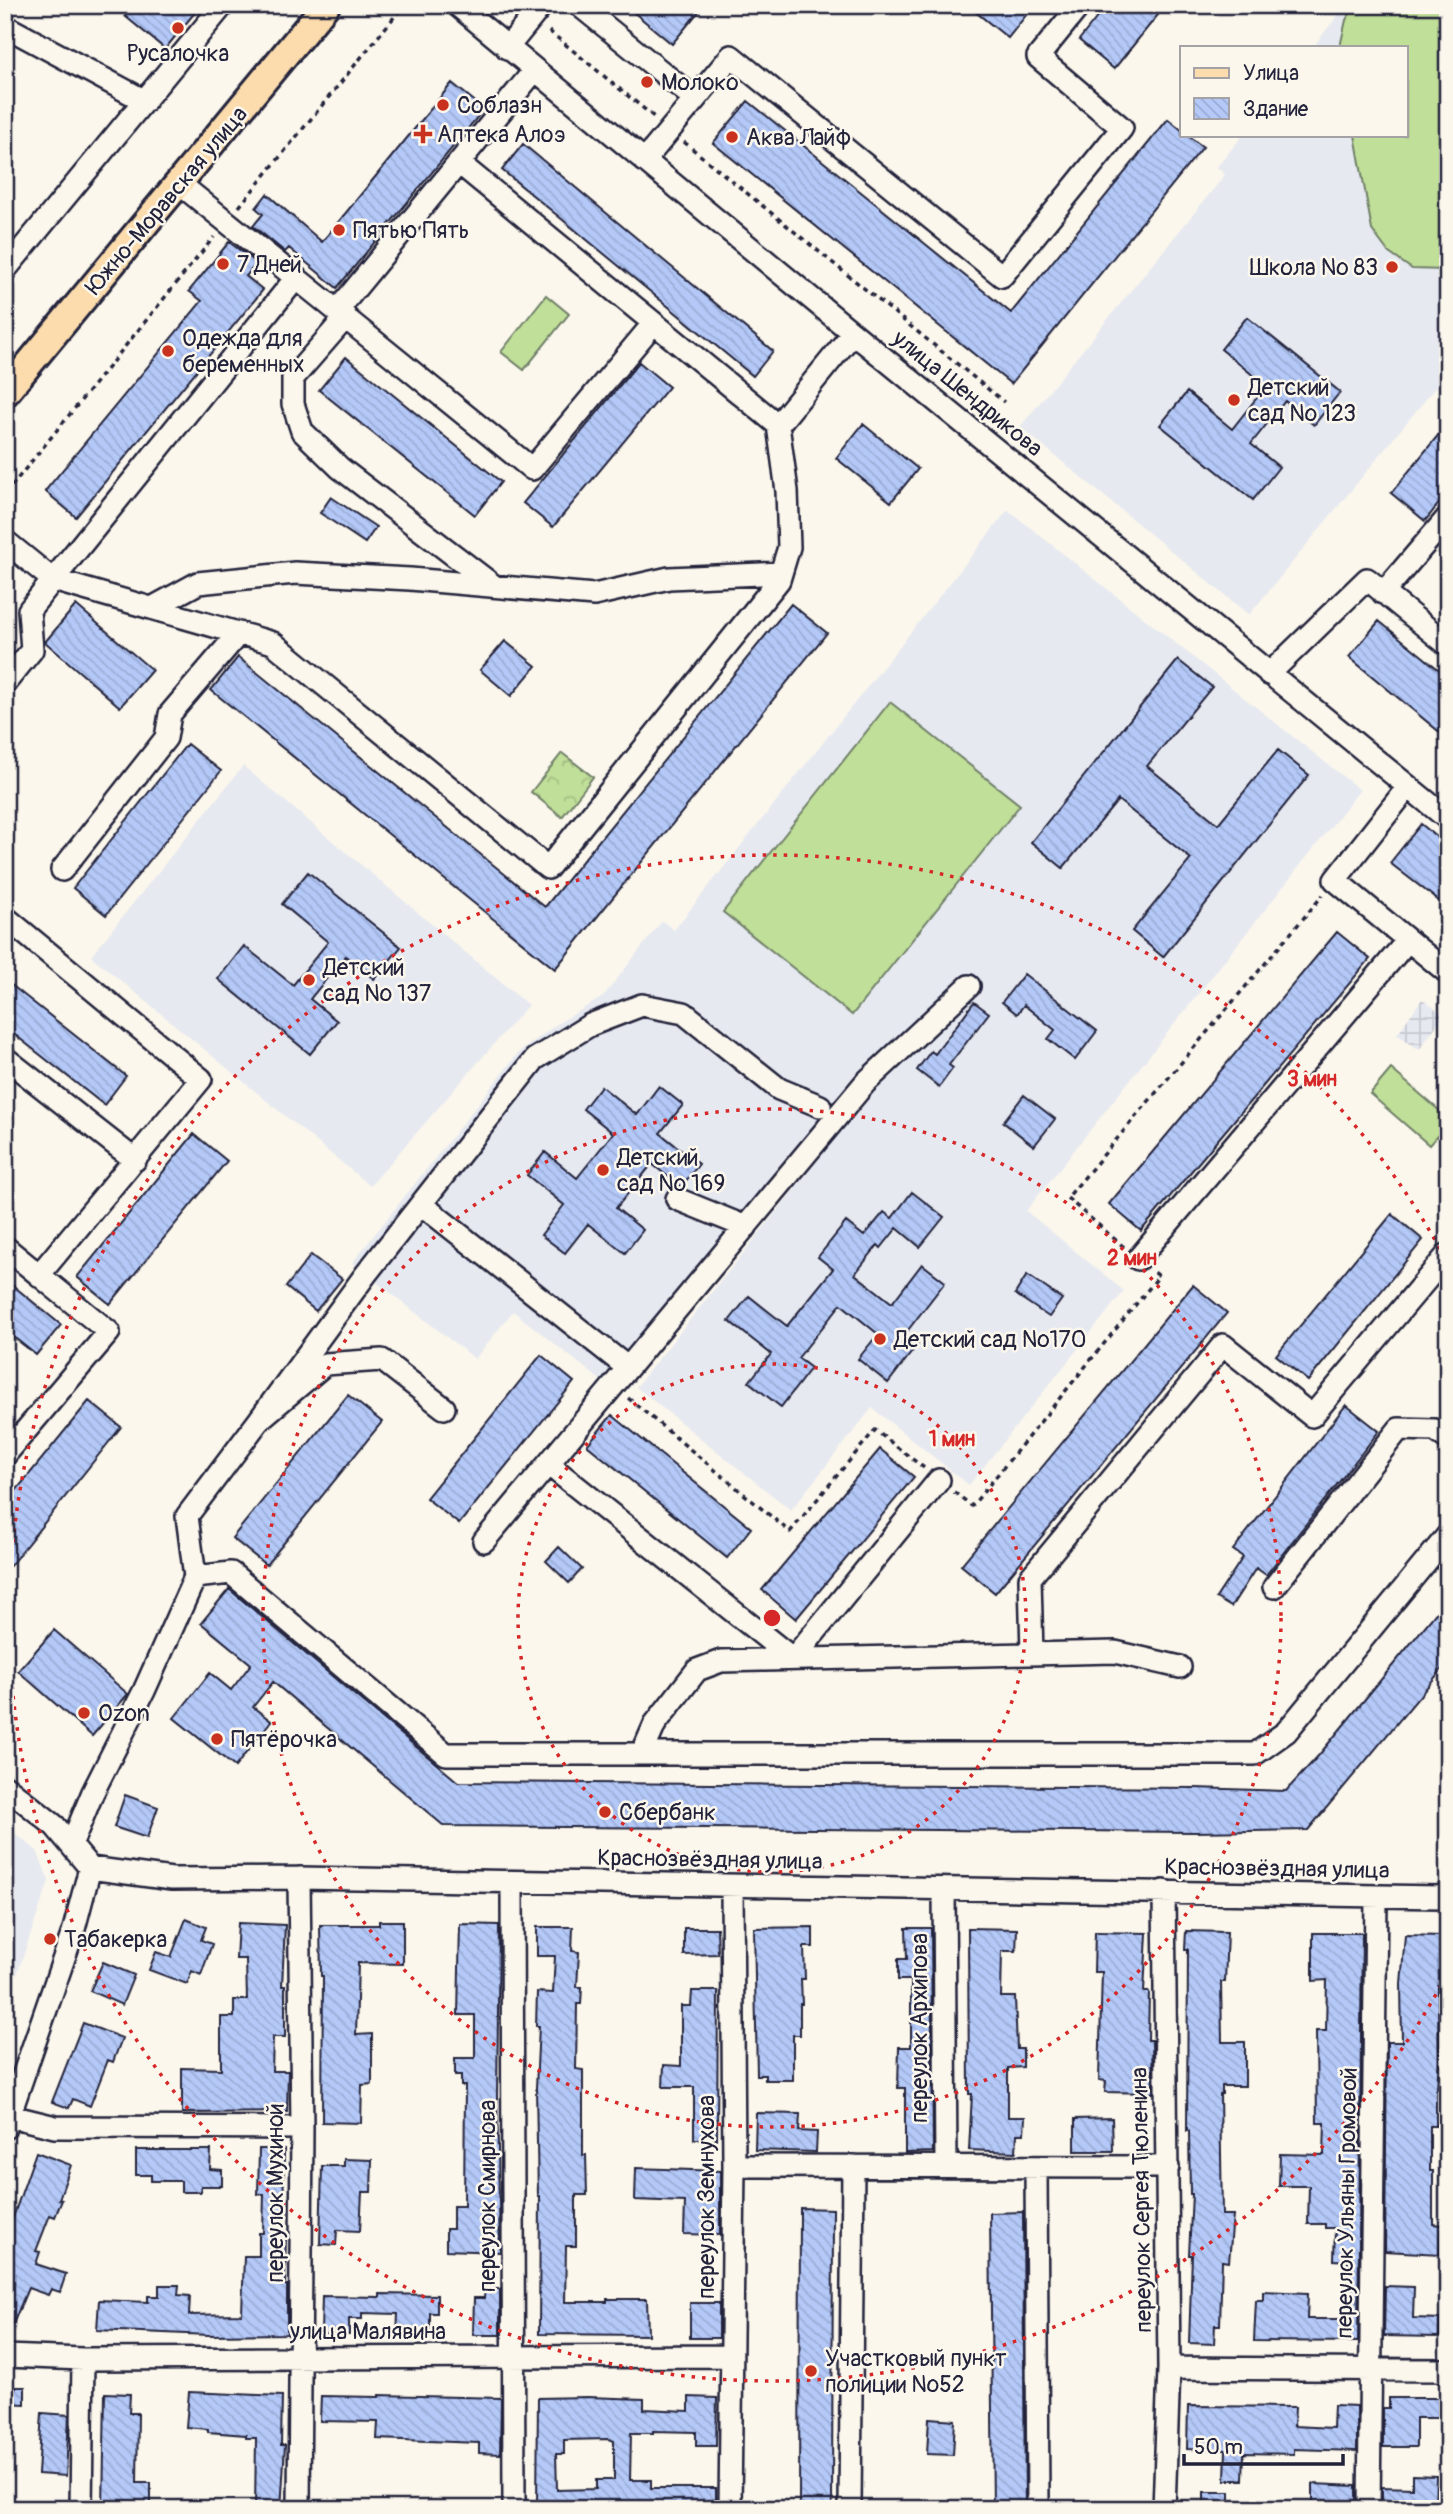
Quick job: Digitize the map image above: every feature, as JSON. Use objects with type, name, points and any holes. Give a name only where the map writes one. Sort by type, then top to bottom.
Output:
[{"type":"main road","name":"Южно-Моравская улица","points":[[5,393],[326,5]]},
{"type":"street","points":[[5,270],[223,5]]},
{"type":"street","name":"улица Шендрикова","points":[[457,5],[534,71],[1448,819]]},
{"type":"street","points":[[579,5],[695,99]]},
{"type":"street","points":[[644,161],[731,56],[1002,276],[1122,128],[1038,57],[1080,5]]},
{"type":"street","points":[[507,48],[537,11]]},
{"type":"street","points":[[5,26],[145,101]]},
{"type":"street","points":[[494,586],[340,468],[302,431],[293,404],[293,377],[458,163],[534,71]]},
{"type":"street","points":[[5,541],[53,580],[273,643],[548,868],[779,580],[789,547],[787,491],[778,425],[458,163]]},
{"type":"street","points":[[180,184],[533,469],[653,324]]},
{"type":"street","points":[[5,683],[32,650],[29,610],[296,278]]},
{"type":"street","points":[[778,425],[853,333]]},
{"type":"street","points":[[1383,593],[1448,517]]},
{"type":"street","points":[[152,608],[198,583],[295,573],[594,595],[669,579],[781,573]]},
{"type":"street","points":[[1269,674],[1367,579],[1448,645]]},
{"type":"street","points":[[62,870],[166,738],[170,714],[239,633]]},
{"type":"street","points":[[1408,787],[1335,880],[1448,973]]},
{"type":"street","points":[[5,917],[201,1079],[39,1275]]},
{"type":"street","points":[[1138,1259],[1408,940]]},
{"type":"street","points":[[484,1541],[865,1083],[969,986]]},
{"type":"street","points":[[71,1845],[93,1792],[144,1691],[195,1577],[187,1516],[366,1274],[534,1059],[590,1025],[642,1005],[684,1013],[779,1089],[820,1107]]},
{"type":"street","points":[[5,1058],[135,1160]]},
{"type":"street","points":[[677,1199],[746,1227]]},
{"type":"street","points":[[421,1204],[628,1368]]},
{"type":"street","points":[[5,1247],[109,1332],[5,1455]]},
{"type":"street","points":[[1032,1654],[1030,1578],[1223,1345],[1312,1416],[1448,1254]]},
{"type":"street","points":[[260,1419],[326,1364],[382,1360],[444,1408]]},
{"type":"street","points":[[1274,1587],[1399,1429],[1436,1430],[1448,1438]]},
{"type":"street","points":[[548,1464],[793,1660]]},
{"type":"street","points":[[793,1660],[939,1480]]},
{"type":"street","points":[[195,1577],[231,1573],[446,1754],[1255,1754],[1286,1732],[1448,1535]]},
{"type":"street","points":[[642,1754],[654,1724],[697,1670],[721,1661],[1115,1652],[1180,1667]]},
{"type":"street","points":[[5,1786],[55,1826],[90,1868],[74,1929],[7,2122],[55,2127],[302,2128]]},
{"type":"street","name":"Краснозвёздная улица","points":[[90,1868],[172,1880],[299,1878],[1164,1891],[1376,1897],[1448,1894]]},
{"type":"street","name":"переулок Мухиной","points":[[299,1878],[302,2128],[299,2509]]},
{"type":"street","name":"переулок Смирнова","points":[[512,1883],[514,2509]]},
{"type":"street","name":"переулок Земнухова","points":[[730,2509],[734,2166],[732,1885]]},
{"type":"street","name":"переулок Архипова","points":[[944,1889],[946,2166]]},
{"type":"street","name":"переулок Сергея Тюленина","points":[[1164,1891],[1169,2368],[1164,2509]]},
{"type":"street","name":"переулок Ульяны Громовой","points":[[1368,2509],[1376,1897]]},
{"type":"street","points":[[734,2166],[1168,2167]]},
{"type":"street","points":[[850,2509],[853,2166]]},
{"type":"street","points":[[1036,2168],[1038,2509]]},
{"type":"street","name":"улица Малявина","points":[[5,2356],[83,2359],[731,2356]]},
{"type":"street","points":[[81,2509],[83,2359]]},
{"type":"street","points":[[1169,2368],[1448,2370]]},
{"type":"path","points":[[5,494],[404,5]]},
{"type":"path","points":[[537,11],[670,130],[1004,402]]},
{"type":"path","points":[[626,1397],[790,1532],[875,1430],[972,1506],[1159,1276],[1067,1198],[1335,880]]},
{"type":"shaded area","name":"Детский сад № 123","points":[[1346,5],[1448,5],[1448,372],[1249,615],[1020,427],[1225,175],[1217,167],[1242,136],[1408,136],[1408,46],[1314,46]]},
{"type":"shaded area","points":[[1008,510],[1360,790],[1026,1211],[1124,1291],[969,1485],[872,1408],[791,1510],[636,1387],[873,1091],[857,1077],[604,1383],[513,1311],[475,1359],[352,1263],[519,1052],[560,1022],[603,997],[662,921],[674,930]]},
{"type":"shaded area","name":"Детский сад № 137","points":[[243,766],[528,1005],[370,1186],[91,956]]},
{"type":"shaded area","points":[[1422,999],[1444,1015],[1419,1050],[1397,1034]]},
{"type":"shaded area","points":[[5,1825],[37,1851],[49,1881],[5,2009]]},
{"type":"green space","points":[[1355,5],[1448,5],[1448,268],[1445,270],[1412,269],[1389,253],[1372,230],[1355,136],[1408,136],[1408,46],[1340,46],[1346,20]]},
{"type":"green space","points":[[546,295],[569,314],[524,370],[501,352]]},
{"type":"green space","points":[[890,702],[1020,805],[852,1015],[723,912]]},
{"type":"green space","points":[[562,753],[593,777],[562,817],[531,792]]},
{"type":"green space","points":[[1391,1069],[1448,1118],[1448,1124],[1429,1145],[1370,1094]]},
{"type":"building","points":[[134,5],[201,5],[165,49],[125,16]]},
{"type":"building","points":[[625,5],[704,5],[672,44]]},
{"type":"building","points":[[967,5],[1034,5],[1008,38]]},
{"type":"building","points":[[1107,5],[1166,5],[1114,69],[1079,40]]},
{"type":"building","points":[[452,83],[484,109],[337,288],[289,248],[285,252],[253,226],[263,214],[256,208],[267,194],[322,242]]},
{"type":"building","points":[[748,101],[1011,313],[1168,119],[1180,128],[1180,136],[1188,136],[1203,147],[1011,384],[713,143]]},
{"type":"building","points":[[523,144],[773,351],[753,376],[502,170]]},
{"type":"building","points":[[229,242],[257,263],[246,276],[263,290],[76,517],[45,491],[202,301],[189,291]]},
{"type":"building","points":[[1247,317],[1340,392],[1314,425],[1285,401],[1251,444],[1279,467],[1253,500],[1160,425],[1187,392],[1232,429],[1266,386],[1221,349]]},
{"type":"building","points":[[346,357],[501,482],[475,515],[319,390]]},
{"type":"building","points":[[639,362],[669,387],[553,527],[523,503]]},
{"type":"building","points":[[1448,423],[1448,492],[1425,521],[1391,493]]},
{"type":"building","points":[[863,424],[918,469],[891,502],[836,458]]},
{"type":"building","points":[[331,497],[376,527],[365,543],[320,513]]},
{"type":"building","points":[[791,604],[827,633],[555,969],[211,690],[238,657],[545,907]]},
{"type":"building","points":[[76,605],[152,670],[120,707],[45,642]]},
{"type":"building","points":[[1379,621],[1448,677],[1448,739],[1349,657]]},
{"type":"building","points":[[505,641],[536,666],[511,696],[480,670]]},
{"type":"building","points":[[1178,660],[1212,687],[1147,766],[1218,824],[1278,750],[1309,775],[1163,957],[1132,931],[1191,859],[1118,800],[1063,868],[1031,842]]},
{"type":"building","points":[[187,744],[221,771],[106,915],[73,888]]},
{"type":"building","points":[[1421,824],[1448,846],[1448,908],[1390,863]]},
{"type":"building","points":[[308,872],[401,947],[374,979],[345,956],[310,999],[337,1021],[310,1054],[218,979],[244,946],[293,985],[328,942],[282,904]]},
{"type":"building","points":[[1337,932],[1370,959],[1141,1231],[1109,1204]]},
{"type":"building","points":[[1024,974],[1097,1031],[1075,1060],[1048,1039],[1055,1030],[1024,1005],[1017,1014],[1002,1002]]},
{"type":"building","points":[[5,980],[126,1076],[104,1105],[5,1027]]},
{"type":"building","points":[[974,1002],[989,1013],[949,1065],[953,1068],[939,1087],[917,1070],[931,1051],[935,1054]]},
{"type":"building","points":[[601,1086],[637,1115],[659,1086],[683,1105],[660,1133],[699,1164],[681,1187],[652,1164],[616,1208],[643,1230],[625,1253],[588,1224],[565,1253],[541,1235],[564,1205],[527,1175],[545,1152],[577,1178],[613,1133],[583,1109]]},
{"type":"building","points":[[1024,1095],[1055,1119],[1034,1146],[1003,1122]]},
{"type":"building","points":[[194,1134],[227,1161],[110,1304],[77,1277]]},
{"type":"building","name":"Детский сад №170","points":[[912,1192],[944,1217],[920,1247],[897,1228],[881,1248],[878,1245],[855,1274],[892,1303],[922,1264],[945,1282],[905,1334],[918,1344],[888,1383],[858,1359],[878,1334],[841,1304],[798,1358],[811,1368],[781,1407],[749,1382],[771,1354],[729,1321],[749,1296],[787,1326],[833,1269],[818,1257],[846,1222],[864,1236],[884,1212],[892,1218]]},
{"type":"building","points":[[1392,1214],[1423,1240],[1308,1381],[1276,1355]]},
{"type":"building","points":[[311,1255],[342,1279],[316,1311],[286,1287]]},
{"type":"building","points":[[1027,1275],[1062,1299],[1049,1317],[1015,1294]]},
{"type":"building","points":[[5,1279],[61,1325],[36,1355],[5,1330]]},
{"type":"building","points":[[1193,1285],[1227,1313],[995,1593],[961,1565]]},
{"type":"building","points":[[541,1355],[574,1382],[459,1524],[426,1498]]},
{"type":"building","points":[[348,1395],[382,1422],[266,1565],[232,1538]]},
{"type":"building","points":[[89,1401],[121,1427],[5,1572],[5,1504]]},
{"type":"building","points":[[1346,1405],[1379,1431],[1266,1575],[1256,1568],[1231,1607],[1216,1598],[1243,1557],[1233,1550]]},
{"type":"building","points":[[612,1415],[751,1528],[727,1558],[587,1445]]},
{"type":"building","points":[[880,1449],[914,1477],[796,1619],[762,1590]]},
{"type":"building","points":[[559,1547],[582,1569],[569,1583],[546,1561]]},
{"type":"building","points":[[229,1589],[458,1782],[1286,1791],[1319,1755],[1448,1598],[1448,1662],[1308,1830],[1195,1832],[444,1826],[273,1682],[253,1707],[271,1721],[235,1767],[174,1718],[210,1673],[231,1690],[251,1664],[201,1623]]},
{"type":"building","points":[[54,1630],[128,1694],[92,1736],[18,1671]]},
{"type":"building","points":[[125,1795],[158,1807],[147,1838],[114,1827]]},
{"type":"building","points":[[186,1919],[206,1927],[201,1940],[212,1944],[201,1975],[192,1971],[187,1984],[149,1970],[156,1952],[171,1957]]},
{"type":"building","points":[[379,1921],[403,1921],[403,1964],[358,1963],[356,2035],[372,2034],[372,2084],[362,2085],[361,2123],[322,2122],[323,1976],[320,1925],[379,1925]]},
{"type":"building","points":[[238,1923],[285,1925],[282,1986],[285,1986],[285,2037],[273,2037],[272,2071],[288,2071],[287,2112],[182,2113],[182,2068],[221,2069],[221,2017],[234,2017],[234,2000],[247,2000],[246,1959],[236,1959]]},
{"type":"building","points":[[460,1924],[499,1925],[497,2097],[500,2252],[446,2250],[446,2229],[453,2229],[453,2206],[464,2206],[465,2086],[461,2086],[461,2075],[455,2075],[455,2058],[475,2058],[475,2015],[458,2015]]},
{"type":"building","points":[[537,1927],[573,1927],[572,1951],[579,1952],[577,1987],[582,1987],[581,2004],[577,2004],[576,2069],[583,2070],[583,2155],[586,2155],[587,2195],[576,2195],[576,2246],[566,2246],[565,2302],[647,2299],[648,2335],[539,2334],[537,1992],[553,1993],[555,1956],[537,1956]]},
{"type":"building","points":[[813,1927],[813,1947],[804,1947],[805,1979],[801,1979],[800,2035],[793,2035],[793,2080],[765,2080],[765,2075],[757,2075],[754,1928]]},
{"type":"building","points":[[684,1928],[717,1928],[718,1954],[684,1955]]},
{"type":"building","points":[[906,1928],[931,1928],[933,2152],[905,2153],[905,2088],[898,2088],[899,2047],[911,2047],[911,1980],[898,1980],[898,1959],[907,1959]]},
{"type":"building","points":[[968,1928],[1017,1929],[1016,1951],[1002,1951],[1001,1997],[1015,1997],[1017,2049],[1023,2049],[1023,2067],[1008,2068],[1008,2117],[1025,2117],[1024,2134],[1017,2134],[1016,2152],[969,2150],[972,2094],[969,2094]]},
{"type":"building","points":[[1186,1931],[1227,1932],[1225,1982],[1221,1982],[1222,2042],[1245,2042],[1245,2086],[1222,2086],[1220,2094],[1222,2215],[1233,2215],[1229,2262],[1222,2261],[1220,2325],[1215,2325],[1214,2344],[1189,2343],[1192,2194],[1187,2131]]},
{"type":"building","points":[[1095,1932],[1147,1933],[1144,1992],[1149,1992],[1148,2040],[1152,2040],[1153,2093],[1105,2092],[1106,2081],[1099,2080],[1102,1972],[1094,1972]]},
{"type":"building","points":[[1313,1933],[1362,1933],[1358,2342],[1254,2341],[1256,2300],[1263,2300],[1263,2291],[1308,2293],[1307,2319],[1347,2319],[1348,2261],[1334,2260],[1335,2228],[1325,2228],[1325,2224],[1308,2224],[1309,2186],[1279,2186],[1280,2154],[1324,2155],[1325,2123],[1317,2123],[1316,2031],[1326,2031],[1327,1980],[1313,1981]]},
{"type":"building","points":[[1405,1935],[1441,1936],[1440,1959],[1448,1959],[1448,1986],[1438,1986],[1436,2126],[1430,2126],[1433,2224],[1441,2225],[1440,2254],[1385,2251],[1387,2042],[1402,2042],[1401,1984]]},
{"type":"building","points":[[103,1962],[134,1975],[122,2005],[90,1991]]},
{"type":"building","points":[[692,1991],[718,1991],[717,2139],[694,2139],[694,2087],[663,2087],[664,2065],[681,2066],[681,2006],[691,2006]]},
{"type":"building","points":[[83,2023],[122,2038],[113,2062],[108,2060],[90,2106],[73,2099],[69,2108],[52,2102]]},
{"type":"building","points":[[756,2113],[800,2114],[799,2131],[817,2132],[816,2152],[755,2150]]},
{"type":"building","points":[[1112,2118],[1113,2151],[1075,2151],[1075,2119]]},
{"type":"building","points":[[259,2149],[284,2149],[283,2233],[286,2234],[287,2334],[209,2335],[97,2330],[99,2300],[148,2302],[148,2296],[159,2296],[159,2285],[179,2285],[178,2295],[190,2296],[189,2315],[242,2314],[244,2256],[259,2256],[259,2233],[263,2233],[264,2194],[258,2194]]},
{"type":"building","points":[[136,2150],[211,2150],[210,2169],[222,2170],[222,2186],[201,2186],[201,2192],[181,2192],[181,2181],[151,2181],[151,2175],[136,2175]]},
{"type":"building","points":[[36,2152],[71,2165],[59,2199],[62,2200],[55,2217],[50,2215],[36,2251],[40,2252],[36,2264],[66,2274],[60,2292],[51,2289],[48,2295],[28,2288],[5,2343],[5,2240]]},
{"type":"building","points":[[344,2159],[372,2160],[371,2192],[362,2192],[360,2231],[337,2230],[336,2245],[320,2244],[322,2166],[344,2166]]},
{"type":"building","points":[[636,2168],[720,2171],[720,2235],[684,2234],[685,2202],[635,2200]]},
{"type":"building","points":[[800,2208],[833,2209],[832,2509],[799,2509]]},
{"type":"building","points":[[1023,2212],[1025,2509],[993,2509],[990,2213]]},
{"type":"building","points":[[1385,2286],[1414,2287],[1413,2318],[1440,2319],[1439,2337],[1384,2336]]},
{"type":"building","points":[[485,2289],[500,2289],[500,2335],[473,2335],[474,2298],[484,2298]]},
{"type":"building","points":[[380,2294],[437,2295],[437,2313],[430,2313],[430,2335],[397,2334],[398,2314],[362,2313],[362,2319],[349,2319],[349,2335],[321,2334],[322,2296],[380,2297]]},
{"type":"building","points":[[690,2303],[719,2303],[719,2338],[690,2338]]},
{"type":"building","points":[[6,2387],[25,2387],[25,2404],[5,2403]]},
{"type":"building","points":[[189,2392],[282,2396],[281,2445],[285,2445],[281,2509],[255,2509],[256,2438],[186,2427]]},
{"type":"building","points":[[105,2393],[130,2394],[129,2413],[138,2413],[137,2483],[151,2483],[151,2509],[103,2509]]},
{"type":"building","points":[[321,2396],[501,2398],[500,2454],[479,2453],[479,2443],[377,2439],[378,2422],[320,2421]]},
{"type":"building","points":[[689,2397],[717,2398],[716,2446],[696,2446],[696,2432],[631,2433],[630,2480],[651,2480],[651,2488],[716,2488],[716,2509],[537,2509],[538,2398],[644,2399],[644,2409],[689,2411]],"holes":[[[564,2440],[614,2441],[614,2480],[596,2480],[596,2489],[557,2490],[556,2454],[564,2454]]]},
{"type":"building","points":[[1389,2398],[1444,2398],[1444,2418],[1416,2418],[1416,2447],[1383,2447],[1383,2408],[1389,2408]]},
{"type":"building","points":[[1334,2405],[1357,2406],[1357,2451],[1294,2449],[1294,2454],[1244,2453],[1243,2480],[1225,2480],[1226,2450],[1187,2449],[1188,2406],[1295,2407],[1294,2426],[1333,2428]]},
{"type":"building","points":[[42,2413],[69,2415],[66,2476],[38,2474]]},
{"type":"building","points":[[929,2418],[955,2420],[953,2455],[927,2454]]},
{"type":"building","points":[[1412,2475],[1436,2476],[1435,2509],[1382,2509],[1382,2487],[1412,2488]]},
{"type":"building","points":[[1313,2484],[1356,2486],[1356,2509],[1313,2507]]},
{"type":"building","points":[[1204,2492],[1230,2492],[1230,2509],[1204,2509]]},
{"type":"place","name":"Русалочка","points":[[178,28]]},
{"type":"place","name":"Молоко","points":[[647,82]]},
{"type":"place","name":"Соблазн","points":[[443,105]]},
{"type":"place","name":"Аптека Алоэ","points":[[423,134]]},
{"type":"place","name":"Аква Лайф","points":[[732,137]]},
{"type":"place","name":"Пятью Пять","points":[[339,230]]},
{"type":"place","name":"7 Дней","points":[[223,264]]},
{"type":"place","name":"Школа № 83","points":[[1392,267]]},
{"type":"place","name":"Одежда для беременных","points":[[168,351]]},
{"type":"place","name":"Детский сад № 123","points":[[1234,400]]},
{"type":"place","name":"Детский сад № 137","points":[[309,980]]},
{"type":"place","name":"Детский сад № 169","points":[[603,1170]]},
{"type":"place","name":"Детский сад №170","points":[[880,1339]]},
{"type":"place","name":"Ozon","points":[[84,1713]]},
{"type":"place","name":"Пятёрочка","points":[[217,1739]]},
{"type":"place","name":"Сбербанк","points":[[605,1812]]},
{"type":"place","name":"Табакерка","points":[[50,1939]]},
{"type":"place","name":"Участковый пункт полиции №52","points":[[811,2371]]}]
